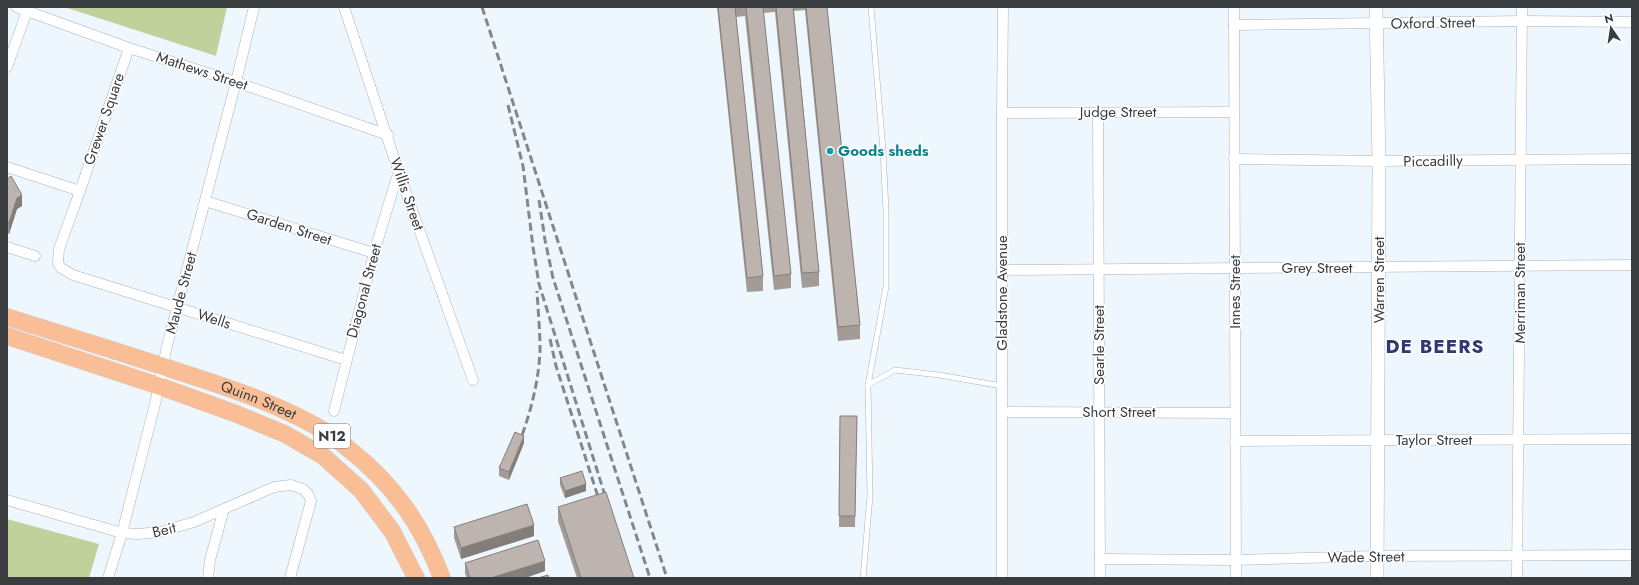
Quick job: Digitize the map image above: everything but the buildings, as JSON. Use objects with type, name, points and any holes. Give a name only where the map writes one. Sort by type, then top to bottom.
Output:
[{"type":"highway","name":"Quinn Street","points":[[7,317],[242,392],[287,411],[331,435],[363,460],[395,492],[417,524],[442,578]]},
{"type":"highway","name":"Quinn Street","points":[[7,336],[159,386],[234,413],[285,434],[323,456],[361,490],[392,531],[416,578]]},
{"type":"street","name":"Mathews Street","points":[[16,7],[128,48],[236,82],[388,135]]},
{"type":"street","name":"Maude Street","points":[[108,578],[122,533],[254,7]]},
{"type":"street","name":"Willis Street","points":[[344,7],[400,173],[473,380]]},
{"type":"street","name":"Gladstone Avenue","points":[[1002,578],[1003,7]]},
{"type":"street","name":"Innes Street","points":[[1234,7],[1236,578]]},
{"type":"street","name":"Warren Street","points":[[1376,7],[1379,161],[1377,578]]},
{"type":"street","name":"Merriman Street","points":[[1517,578],[1522,7]]},
{"type":"street","points":[[7,67],[27,11]]},
{"type":"street","name":"Oxford Street","points":[[1234,25],[1522,21],[1632,22]]},
{"type":"street","name":"Grewer Square","points":[[61,268],[58,263],[59,249],[128,48]]},
{"type":"street","name":"Judge Street","points":[[1002,112],[1234,112]]},
{"type":"street","name":"Searle Street","points":[[1098,112],[1100,578]]},
{"type":"street","name":"Piccadilly","points":[[1234,159],[1379,161],[1632,159]]},
{"type":"street","points":[[7,168],[80,191]]},
{"type":"street","name":"Diagonal Street","points":[[334,411],[374,253],[394,183],[400,173]]},
{"type":"street","name":"Garden Street","points":[[205,201],[374,253]]},
{"type":"street","points":[[7,247],[35,256]]},
{"type":"street","name":"Grey Street","points":[[1002,270],[1632,265]]},
{"type":"street","name":"Wells","points":[[61,268],[73,275],[346,360]]},
{"type":"street","name":"Short Street","points":[[1003,412],[1235,413]]},
{"type":"street","name":"Taylor Street","points":[[1235,441],[1632,439]]},
{"type":"street","name":"Beit","points":[[7,500],[122,533],[149,534],[194,522],[274,488],[291,485],[303,489],[308,494],[311,501],[290,578]]},
{"type":"street","points":[[208,578],[210,560],[224,509]]},
{"type":"street","name":"Wade Street","points":[[1100,559],[1236,560],[1377,556],[1632,555]]},
{"type":"lane","points":[[864,578],[870,496],[868,385],[886,287],[886,211],[872,7]]},
{"type":"lane","points":[[868,385],[895,370],[939,375],[1002,386]]},
{"type":"green space","points":[[64,7],[227,7],[216,56]]},
{"type":"green space","points":[[7,519],[99,544],[89,578],[7,578]]},
{"type":"railway","points":[[482,7],[667,578]]},
{"type":"railway","points":[[508,105],[523,166],[539,284],[607,502]]},
{"type":"railway","points":[[539,200],[553,278],[650,578]]},
{"type":"railway","points":[[518,446],[530,410],[538,374],[540,349],[537,291]]},
{"type":"railway","points":[[550,339],[556,366],[601,506]]},
{"type":"place","name":"Goods sheds","points":[[830,151]]},
{"type":"district","name":"DE BEERS","points":[[1435,346]]}]
